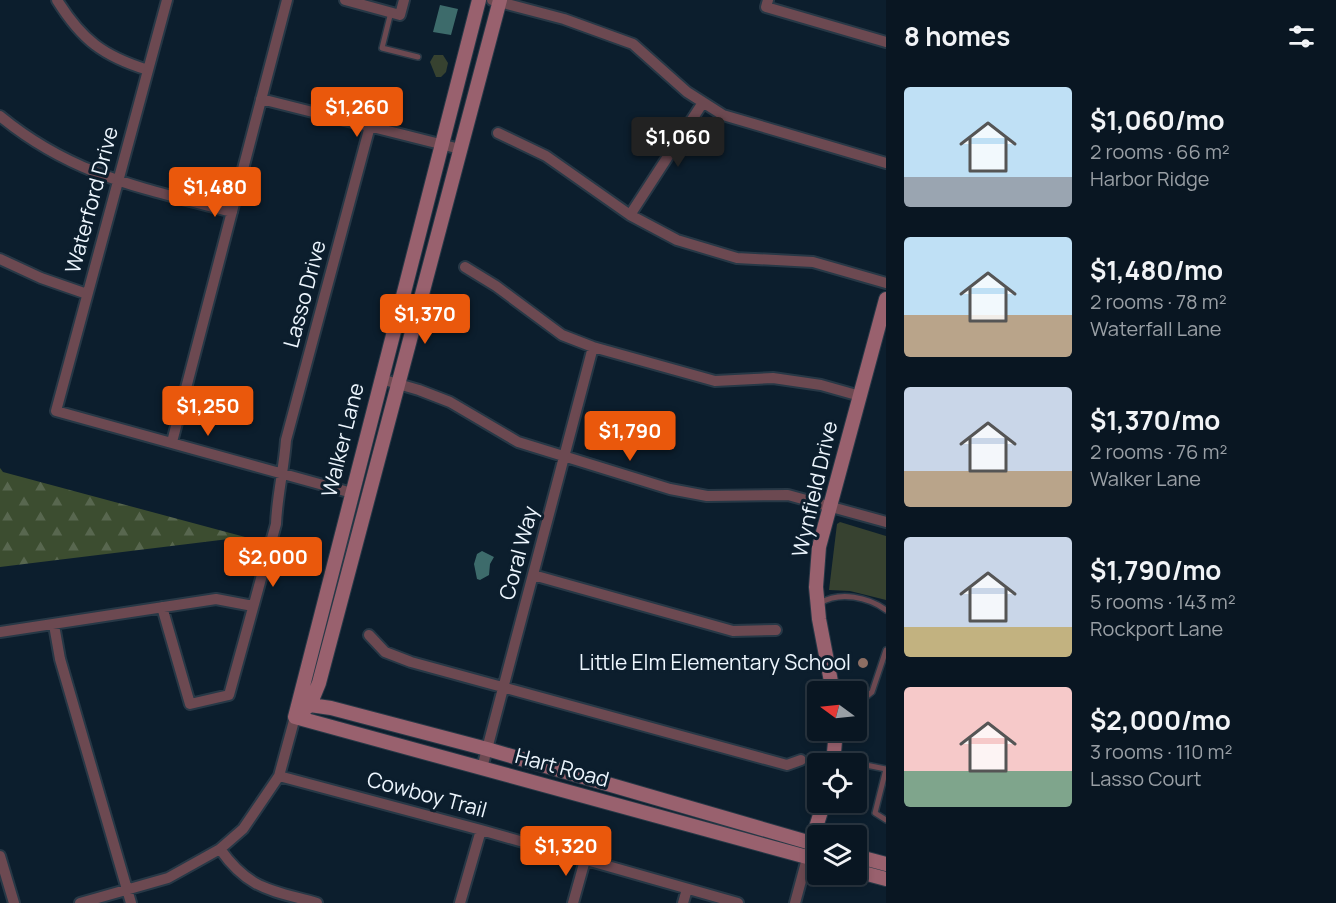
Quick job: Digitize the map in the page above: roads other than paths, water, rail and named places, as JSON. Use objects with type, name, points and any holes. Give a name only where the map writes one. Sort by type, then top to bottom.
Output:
[{"type":"street","points":[[57,0],[73,26],[94,45],[117,60],[148,70]]},
{"type":"street","name":"Waterford Drive","points":[[167,0],[56,411],[172,442]]},
{"type":"street","points":[[287,0],[172,442],[352,493]]},
{"type":"street","points":[[345,0],[396,14],[404,0]]},
{"type":"street","name":"Walker Lane","points":[[295,717],[352,493],[438,236],[479,0]]},
{"type":"street","points":[[496,1],[574,22],[633,44],[702,104],[723,116],[886,163]]},
{"type":"street","name":"Walker Lane","points":[[310,705],[319,682],[389,381],[398,311],[452,147],[478,83],[496,1]]},
{"type":"street","points":[[767,4],[886,42]]},
{"type":"street","points":[[261,99],[452,147]]},
{"type":"street","points":[[630,215],[702,104]]},
{"type":"street","points":[[0,116],[37,145],[84,169],[118,181],[232,212]]},
{"type":"street","name":"Lasso Drive","points":[[162,607],[190,704],[229,695],[276,524],[277,496],[284,473],[286,441],[370,126]]},
{"type":"street","points":[[498,134],[546,156],[630,215],[677,240],[737,258],[813,262],[886,283]]},
{"type":"street","points":[[0,259],[41,278],[87,294]]},
{"type":"street","points":[[465,267],[562,335],[593,347],[715,381],[773,378],[821,385],[860,396]]},
{"type":"street","name":"Wynfield Drive","points":[[831,681],[818,604],[819,548],[886,299]]},
{"type":"street","name":"Coral Way","points":[[482,768],[593,347]]},
{"type":"street","points":[[389,381],[450,402],[518,442],[670,489],[707,496],[788,495],[886,522]]},
{"type":"street","points":[[533,575],[733,631],[776,630]]},
{"type":"street","points":[[0,632],[216,599],[253,606]]},
{"type":"street","points":[[54,625],[60,659],[131,903]]},
{"type":"street","points":[[369,635],[385,652],[411,662],[787,765],[801,760]]},
{"type":"street","points":[[319,682],[325,700],[332,708]]},
{"type":"street","points":[[80,903],[168,878],[220,849],[243,829],[279,776],[295,717],[310,705]]},
{"type":"street","name":"Hart Road","points":[[310,705],[332,708],[487,749],[807,842]]},
{"type":"street","name":"Hart Road","points":[[295,717],[807,858]]},
{"type":"street","name":"Cowboy Trail","points":[[279,776],[481,830],[738,903]]},
{"type":"street","points":[[460,903],[481,830]]},
{"type":"street","points":[[220,849],[236,871],[259,887],[317,903]]},
{"type":"street","points":[[0,856],[14,903]]},
{"type":"street","points":[[867,859],[886,864]]},
{"type":"street","points":[[573,903],[585,860]]},
{"type":"street","points":[[795,903],[807,872]]},
{"type":"street","points":[[867,873],[886,879]]},
{"type":"street","points":[[683,903],[687,889]]},
{"type":"lane","points":[[396,14],[381,48],[418,57]]},
{"type":"lane","points":[[818,604],[827,598],[843,596],[874,602],[886,610]]},
{"type":"lane","points":[[867,696],[872,692],[886,650]]},
{"type":"lane","points":[[867,766],[886,769],[884,794],[875,813],[886,820]]},
{"type":"place","name":"Little Elm Elementary School","points":[[863,663]]}]
